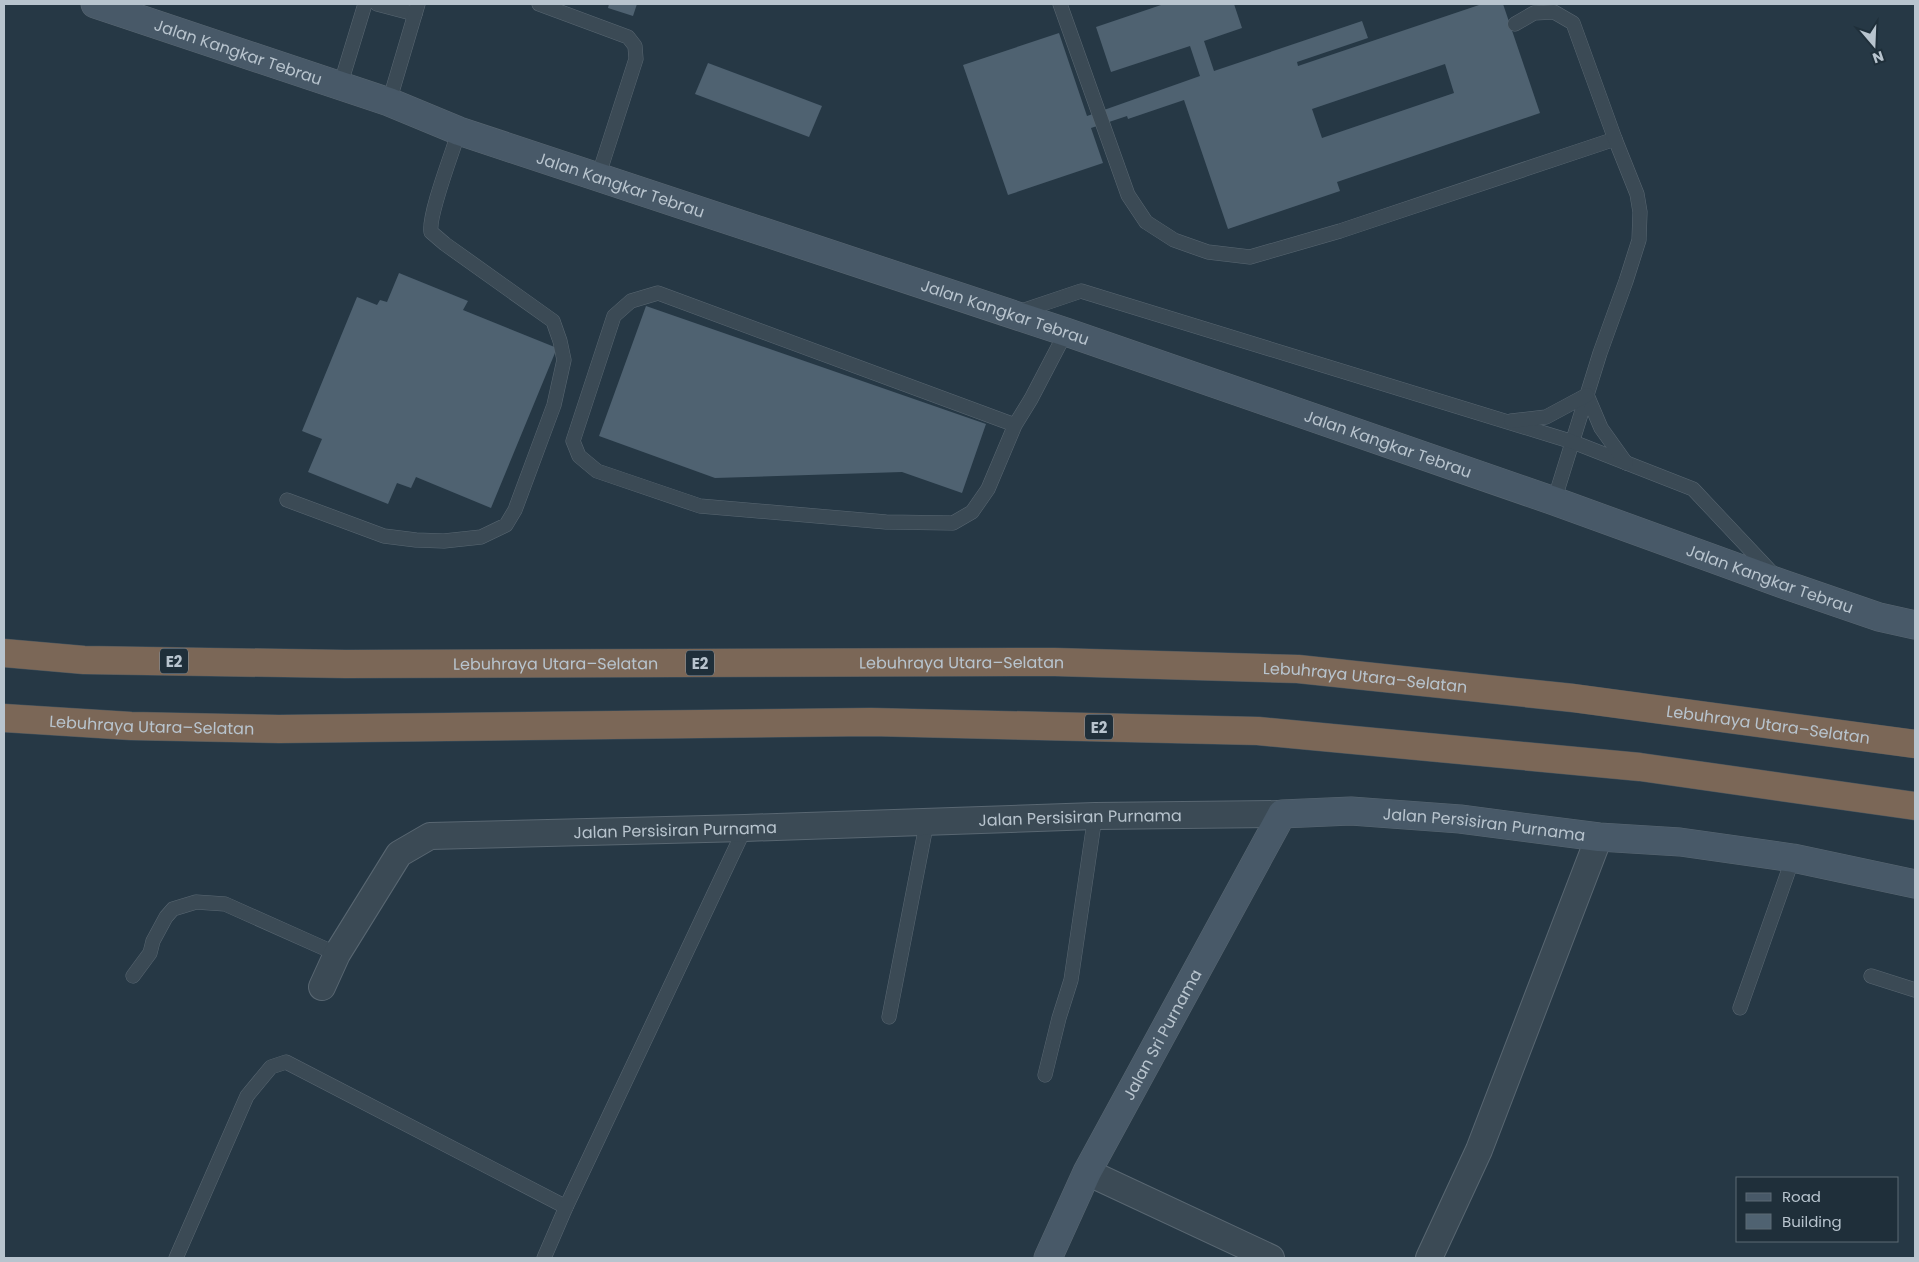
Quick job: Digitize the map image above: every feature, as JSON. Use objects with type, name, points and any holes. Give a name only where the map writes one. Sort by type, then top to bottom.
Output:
[{"type":"highway","name":"Lebuhraya Utara–Selatan","points":[[4,653],[84,660],[345,664],[1055,662],[1298,669],[1573,698],[1915,744]]},
{"type":"highway","name":"Lebuhraya Utara–Selatan","points":[[4,718],[131,726],[279,729],[871,722],[1258,730],[1640,767],[1915,806]]},
{"type":"street","name":"Jalan Kangkar Tebrau","points":[[95,4],[389,102],[459,131],[1066,332],[1554,501],[1879,617],[1915,625]]},
{"type":"street","name":"Jalan Persisiran Purnama","points":[[322,987],[337,954],[399,854],[430,836],[746,828],[1095,816],[1282,814],[1351,811],[1430,817],[1599,837],[1680,842],[1793,858],[1915,884]]},
{"type":"street","name":"Jalan Sri Purnama","points":[[1048,1258],[1087,1172],[1282,814]]},
{"type":"street","points":[[1428,1258],[1479,1150],[1599,837]]},
{"type":"street","points":[[1087,1172],[1271,1258]]},
{"type":"lane","points":[[340,86],[365,4]]},
{"type":"lane","points":[[377,4],[416,9],[389,102]]},
{"type":"lane","points":[[539,4],[628,37],[634,46],[636,59],[598,177]]},
{"type":"lane","points":[[1060,4],[1128,195],[1146,222],[1174,240],[1208,252],[1250,257],[1340,231],[1614,139]]},
{"type":"lane","points":[[1515,24],[1534,13],[1554,12],[1572,23],[1614,139],[1637,194],[1640,212],[1639,240],[1600,353],[1554,501]]},
{"type":"lane","points":[[287,500],[384,536],[416,540],[444,541],[481,537],[506,525],[515,510],[554,404],[564,360],[553,321],[445,244],[432,232],[431,227],[438,198],[459,131]]},
{"type":"lane","points":[[1010,314],[1081,291],[1573,442],[1693,489],[1783,584]]},
{"type":"lane","points":[[1015,425],[658,293],[631,301],[614,316],[573,441],[579,456],[598,471],[700,506],[886,522],[953,523],[972,512],[988,489],[1015,425],[1032,399],[1066,332]]},
{"type":"lane","points":[[1505,422],[1546,417],[1587,395]]},
{"type":"lane","points":[[1587,395],[1601,428],[1626,463]]},
{"type":"lane","points":[[1045,1075],[1071,980],[1095,816]]},
{"type":"lane","points":[[889,1017],[927,821]]},
{"type":"lane","points":[[544,1258],[566,1207],[746,828]]},
{"type":"lane","points":[[1740,1008],[1793,858]]},
{"type":"lane","points":[[133,976],[150,953],[166,917],[173,909],[196,902],[225,904],[337,954]]},
{"type":"lane","points":[[1871,976],[1915,990]]},
{"type":"lane","points":[[176,1258],[247,1096],[271,1067],[286,1062],[510,1180],[566,1207]]},
{"type":"building","points":[[609,4],[637,4],[633,16],[608,8]]},
{"type":"building","points":[[1164,4],[1234,4],[1242,28],[1204,41],[1214,71],[1362,21],[1368,38],[1297,62],[1298,66],[1482,4],[1503,4],[1540,113],[1337,182],[1340,191],[1228,229],[1184,100],[1128,119],[1127,116],[1091,128],[1103,163],[1008,195],[963,65],[1059,33],[1087,116],[1200,76],[1190,46],[1111,72],[1096,27]],"holes":[[[1445,64],[1454,93],[1322,138],[1312,109]]]},
{"type":"building","points":[[708,63],[822,106],[809,137],[695,94]]},
{"type":"building","points":[[399,273],[468,301],[463,310],[557,348],[491,508],[416,477],[411,488],[397,483],[388,504],[308,472],[322,439],[302,431],[357,297],[377,305],[380,300],[387,302]]},
{"type":"building","points":[[646,306],[986,424],[962,493],[902,472],[715,478],[599,436]]}]
